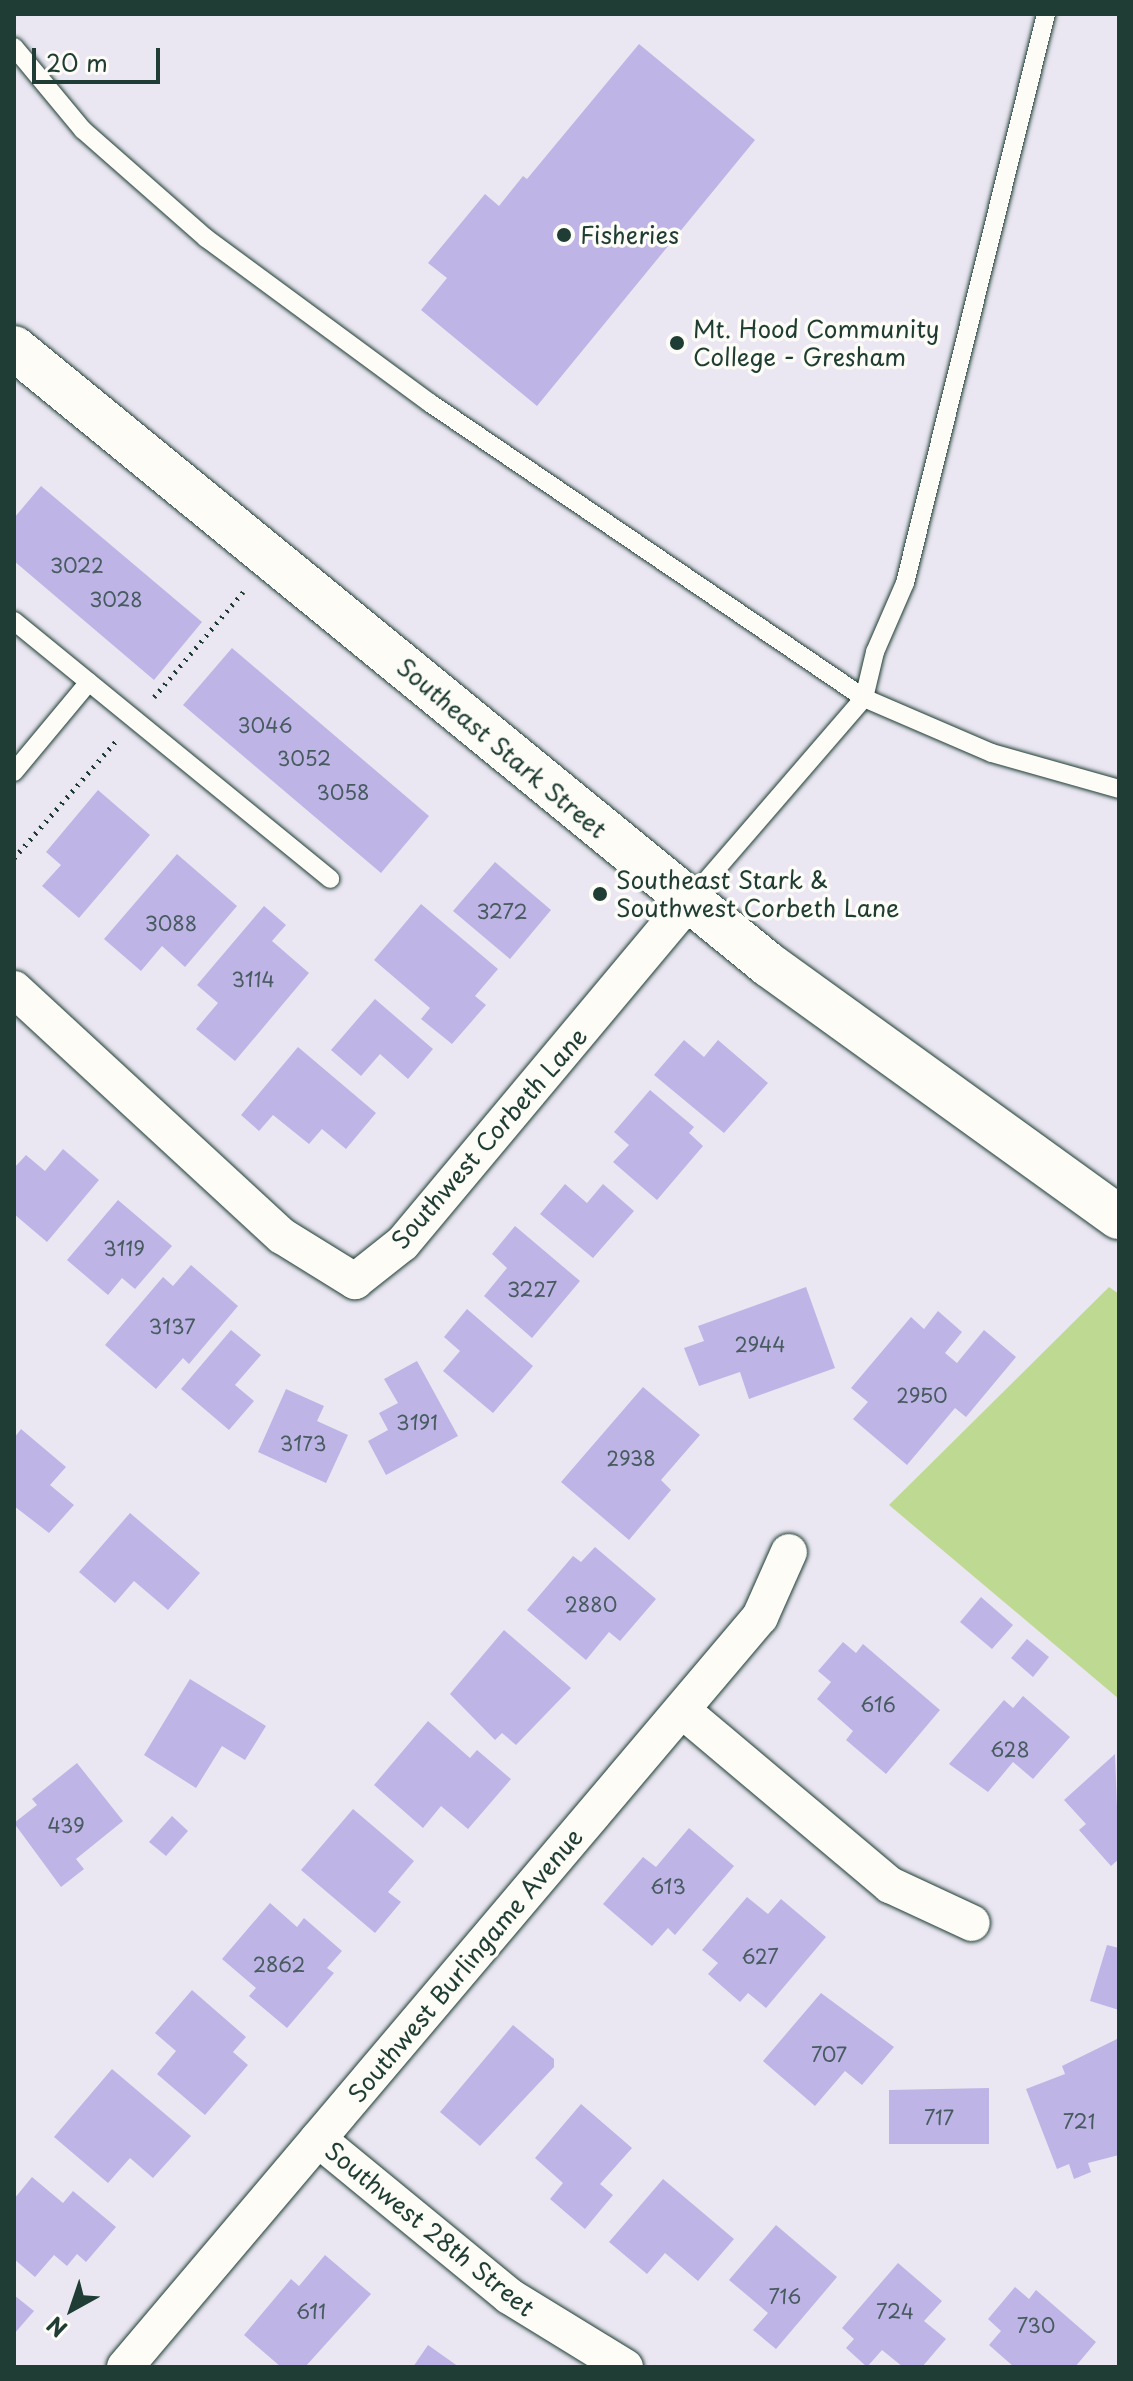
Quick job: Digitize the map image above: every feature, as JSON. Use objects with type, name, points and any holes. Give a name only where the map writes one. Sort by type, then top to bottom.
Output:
[{"type":"main road","name":"Southeast Stark Street","points":[[14,348],[689,901],[1119,1217]]},
{"type":"street","name":"Southwest Corbeth Lane","points":[[14,989],[282,1236],[355,1281],[403,1243],[689,901]]},
{"type":"street","name":"Southwest Burlingame Avenue","points":[[125,2367],[760,1617],[789,1552]]},
{"type":"street","points":[[682,1710],[890,1885],[972,1923]]},
{"type":"street","name":"Southwest 28th Street","points":[[318,2139],[509,2296],[625,2367]]},
{"type":"lane","points":[[689,901],[864,698],[875,652],[905,583],[1046,14]]},
{"type":"lane","points":[[14,47],[83,130],[206,238],[430,403],[864,698],[992,753],[1119,789]]},
{"type":"lane","points":[[14,621],[330,879]]},
{"type":"lane","points":[[14,772],[89,682]]},
{"type":"green space","points":[[1109,1287],[1119,1294],[1119,1699],[889,1505]]},
{"type":"building","name":"Fisheries","points":[[639,44],[755,140],[537,406],[421,310],[447,278],[428,263],[485,194],[499,206],[523,176],[527,179]]},
{"type":"building","points":[[41,486],[202,622],[154,680],[14,561],[14,518]]},
{"type":"building","points":[[232,648],[429,816],[381,873],[183,705]]},
{"type":"building","points":[[98,790],[150,835],[79,918],[42,886],[61,865],[46,852]]},
{"type":"building","points":[[177,854],[237,906],[185,967],[162,946],[141,971],[104,939]]},
{"type":"building","points":[[495,862],[551,910],[510,959],[453,911]]},
{"type":"building","points":[[421,904],[498,969],[475,996],[486,1005],[452,1044],[421,1019],[430,1008],[374,960]]},
{"type":"building","points":[[264,906],[286,925],[272,941],[309,973],[235,1061],[196,1029],[218,1003],[197,985]]},
{"type":"building","points":[[375,999],[433,1049],[408,1079],[380,1054],[361,1076],[331,1050]]},
{"type":"building","points":[[684,1040],[704,1057],[718,1040],[768,1083],[724,1133],[654,1075]]},
{"type":"building","points":[[298,1047],[376,1113],[346,1149],[322,1129],[309,1144],[273,1115],[259,1131],[241,1115]]},
{"type":"building","points":[[650,1090],[694,1127],[689,1133],[703,1146],[657,1200],[613,1162],[629,1145],[614,1132]]},
{"type":"building","points":[[63,1149],[99,1180],[47,1242],[14,1214],[14,1168],[26,1155],[45,1171]]},
{"type":"building","points":[[565,1184],[587,1203],[603,1184],[634,1211],[593,1258],[540,1214]]},
{"type":"building","points":[[118,1200],[172,1246],[135,1289],[122,1278],[108,1295],[67,1260]]},
{"type":"building","points":[[515,1226],[580,1281],[532,1338],[484,1296],[507,1268],[492,1254]]},
{"type":"building","points":[[191,1265],[238,1306],[189,1364],[183,1358],[156,1389],[105,1345],[163,1277],[173,1286]]},
{"type":"building","points":[[806,1287],[835,1368],[749,1399],[740,1372],[699,1386],[684,1348],[704,1341],[698,1326]]},
{"type":"building","points":[[467,1309],[533,1366],[493,1413],[443,1371],[460,1351],[444,1337]]},
{"type":"building","points":[[938,1311],[962,1332],[945,1353],[957,1363],[984,1330],[1016,1357],[966,1417],[955,1408],[907,1465],[853,1419],[868,1402],[851,1388],[911,1317],[924,1329]]},
{"type":"building","points":[[231,1330],[261,1355],[235,1385],[254,1401],[229,1430],[181,1389]]},
{"type":"building","points":[[417,1361],[458,1436],[386,1475],[368,1441],[388,1430],[379,1413],[398,1403],[384,1379]]},
{"type":"building","points":[[643,1387],[700,1435],[661,1480],[671,1490],[629,1540],[561,1482]]},
{"type":"building","points":[[286,1389],[324,1406],[317,1421],[348,1435],[326,1483],[258,1452]]},
{"type":"building","points":[[21,1429],[66,1467],[50,1485],[74,1505],[49,1533],[14,1506],[14,1438]]},
{"type":"building","points":[[130,1513],[200,1573],[168,1610],[134,1581],[115,1603],[79,1572]]},
{"type":"building","points":[[595,1547],[656,1599],[620,1641],[609,1632],[586,1660],[527,1610],[573,1556],[581,1562]]},
{"type":"building","points":[[981,1597],[1013,1625],[992,1649],[960,1622]]},
{"type":"building","points":[[504,1630],[571,1688],[516,1745],[502,1733],[495,1740],[450,1694]]},
{"type":"building","points":[[1027,1639],[1049,1657],[1033,1677],[1011,1658]]},
{"type":"building","points":[[843,1642],[856,1653],[863,1644],[940,1710],[886,1774],[846,1740],[853,1731],[817,1699],[831,1682],[818,1671]]},
{"type":"building","points":[[190,1679],[266,1726],[245,1760],[222,1746],[196,1788],[144,1755]]},
{"type":"building","points":[[1023,1696],[1070,1737],[1033,1779],[1013,1762],[988,1792],[949,1764],[1004,1700],[1013,1708]]},
{"type":"building","points":[[428,1721],[470,1758],[477,1750],[511,1779],[468,1829],[441,1806],[423,1828],[374,1785]]},
{"type":"building","points":[[1115,1754],[1119,1859],[1111,1866],[1079,1830],[1086,1824],[1064,1800]]},
{"type":"building","points":[[77,1763],[123,1821],[76,1859],[84,1869],[61,1887],[14,1823],[37,1805],[32,1799]]},
{"type":"building","points":[[353,1809],[414,1861],[388,1892],[401,1902],[375,1933],[301,1870]]},
{"type":"building","points":[[172,1816],[188,1831],[166,1856],[149,1842]]},
{"type":"building","points":[[689,1828],[734,1866],[675,1935],[668,1928],[652,1946],[603,1904],[643,1857],[656,1867]]},
{"type":"building","points":[[747,1897],[768,1914],[781,1899],[826,1937],[766,2008],[748,1993],[740,2002],[708,1974],[718,1963],[702,1950]]},
{"type":"building","points":[[270,1903],[297,1927],[304,1918],[342,1951],[327,1968],[334,1973],[287,2028],[249,1996],[256,1988],[222,1959]]},
{"type":"building","points":[[1107,1945],[1119,1948],[1119,2010],[1090,2001]]},
{"type":"building","points":[[192,1990],[246,2037],[233,2052],[248,2065],[205,2115],[157,2074],[176,2051],[155,2033]]},
{"type":"building","points":[[821,1993],[894,2047],[862,2085],[845,2071],[815,2106],[763,2061]]},
{"type":"building","points":[[513,2025],[554,2059],[554,2067],[480,2146],[440,2112]]},
{"type":"building","points":[[1117,2039],[1119,2155],[1088,2163],[1091,2172],[1074,2179],[1069,2164],[1057,2169],[1026,2089],[1065,2074],[1062,2066]]},
{"type":"building","points":[[112,2069],[191,2136],[153,2178],[130,2158],[108,2183],[54,2137]]},
{"type":"building","points":[[989,2088],[989,2144],[889,2144],[889,2090]]},
{"type":"building","points":[[581,2104],[632,2148],[600,2184],[613,2195],[585,2229],[550,2199],[563,2183],[535,2158]]},
{"type":"building","points":[[32,2177],[63,2203],[73,2191],[116,2227],[86,2262],[77,2254],[67,2266],[54,2255],[35,2277],[14,2259],[14,2199]]},
{"type":"building","points":[[663,2179],[734,2239],[698,2281],[665,2253],[647,2274],[609,2242]]},
{"type":"building","points":[[776,2225],[837,2277],[776,2349],[753,2330],[768,2313],[729,2280]]},
{"type":"building","points":[[325,2255],[371,2294],[305,2367],[281,2367],[244,2335],[291,2279],[299,2286]]},
{"type":"building","points":[[898,2263],[942,2301],[924,2321],[946,2339],[922,2367],[903,2367],[882,2350],[867,2367],[846,2348],[854,2339],[842,2328]]},
{"type":"building","points":[[1015,2287],[1029,2299],[1036,2290],[1096,2342],[1075,2367],[1014,2367],[989,2345],[1001,2331],[988,2319]]},
{"type":"building","points":[[14,2295],[34,2311],[14,2334]]},
{"type":"building","points":[[428,2345],[459,2367],[413,2367]]},
{"type":"place","name":"Fisheries","points":[[564,235]]},
{"type":"place","name":"Mt. Hood Community College - Gresham","points":[[677,343]]},
{"type":"place","name":"Southeast Stark & Southwest Corbeth Lane","points":[[600,894]]}]
